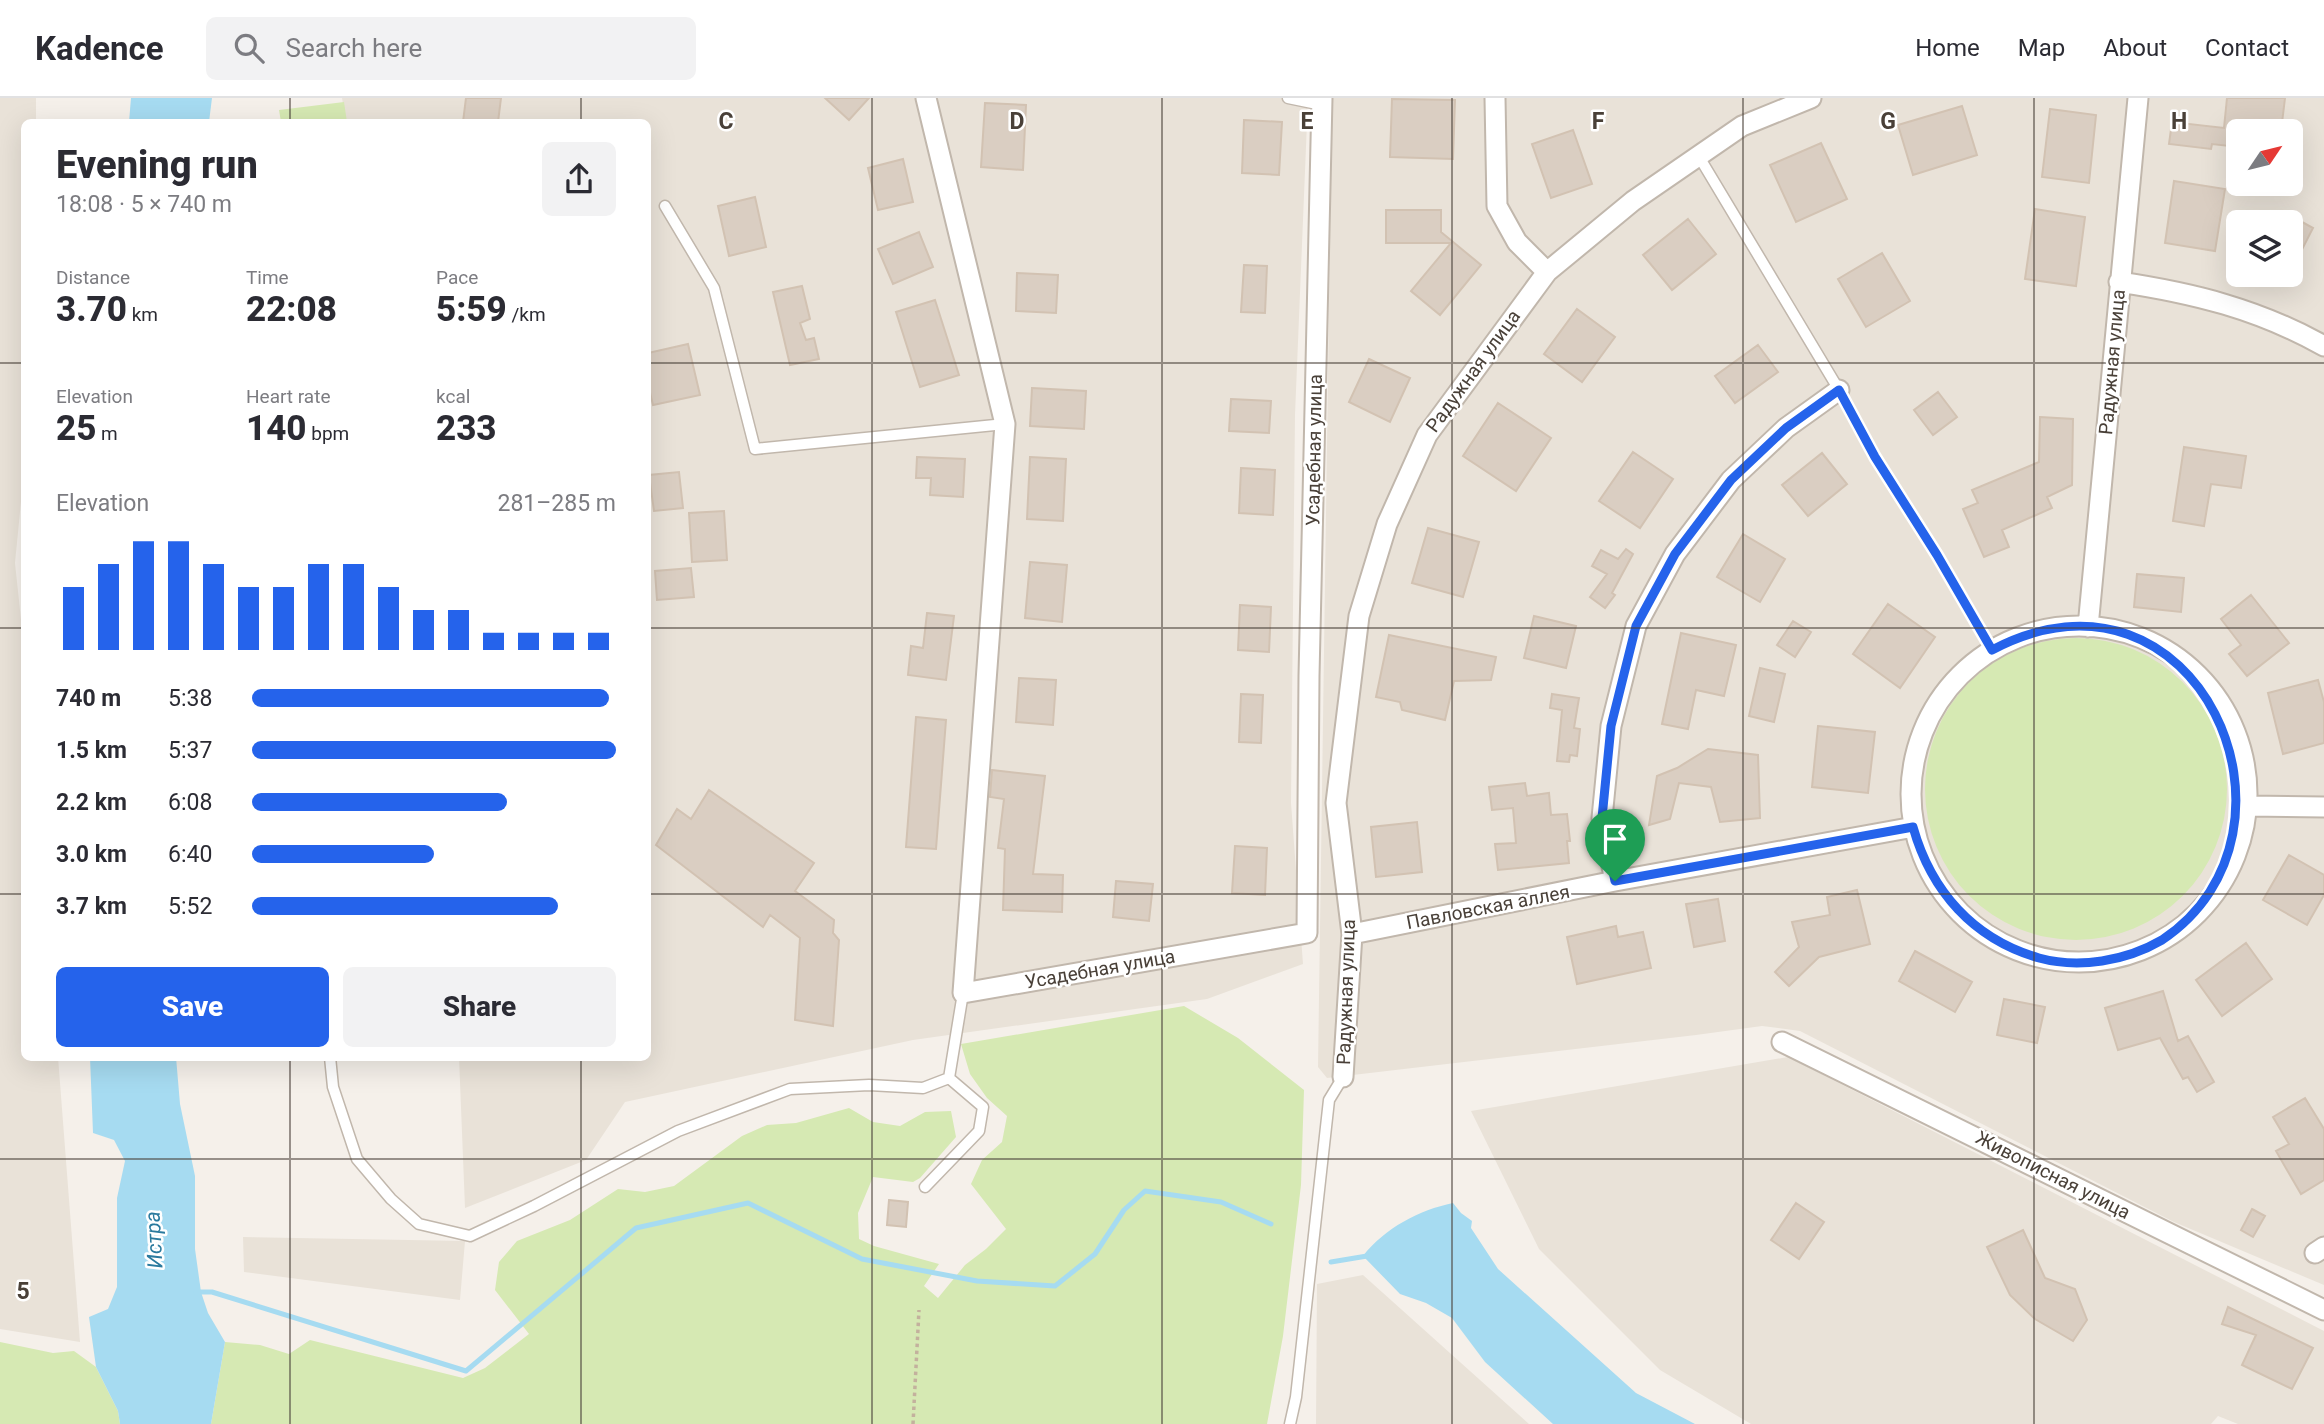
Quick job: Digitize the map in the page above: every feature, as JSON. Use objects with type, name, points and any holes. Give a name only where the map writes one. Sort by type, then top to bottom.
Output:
[{"type":"street","points":[[926,98],[1005,424],[963,993]]},
{"type":"street","points":[[1494,98],[1497,206],[1517,242],[1547,272]]},
{"type":"street","name":"Радужная улица","points":[[1343,1077],[1352,934],[1336,803],[1359,616],[1387,524],[1427,435],[1547,272],[1633,201],[1742,125],[1811,98]]},
{"type":"street","name":"Радужная улица","points":[[2088,626],[2138,98]]},
{"type":"street","name":"Усадебная улица","points":[[963,993],[1307,933],[1309,676],[1322,102]]},
{"type":"street","points":[[2119,282],[2181,291],[2241,308],[2299,332],[2324,346]]},
{"type":"street","points":[[1615,881],[1602,818],[1611,726],[1636,626],[1675,554],[1731,480],[1786,428],[1839,390]]},
{"type":"street","points":[[2088,626],[2110,629],[2152,643],[2171,654],[2205,683],[2229,720],[2238,740],[2246,784],[2246,806],[2238,849],[2230,869],[2205,906],[2181,928],[2153,946],[2133,954],[2090,962],[2067,962],[2024,954],[2004,945],[1967,920],[1938,887],[1919,848],[1913,827],[1911,786],[1913,765],[1925,726],[1935,707],[1960,675],[1992,650],[2010,640],[2048,629],[2088,626]]},
{"type":"street","points":[[2246,806],[2324,807]]},
{"type":"street","name":"Павловская аллея","points":[[1352,934],[1615,881],[1913,827]]},
{"type":"street","name":"Живописная улица","points":[[1782,1042],[2324,1310]]},
{"type":"lane","points":[[1288,98],[1322,102]]},
{"type":"lane","points":[[1698,155],[1839,390],[1875,457]]},
{"type":"lane","points":[[665,206],[714,288],[755,449],[1005,424]]},
{"type":"lane","points":[[1937,555],[1992,650]]},
{"type":"lane","points":[[949,1078],[963,993]]},
{"type":"lane","points":[[330,1061],[333,1087],[357,1159],[390,1199],[419,1224],[470,1236],[678,1131],[790,1088],[869,1085],[923,1088],[949,1078]]},
{"type":"lane","points":[[1290,1424],[1296,1397],[1329,1100],[1343,1077]]},
{"type":"lane","points":[[925,1187],[979,1131],[983,1107],[949,1078]]},
{"type":"path","points":[[1875,457],[1937,555]]},
{"type":"path","points":[[913,1424],[919,1310]]},
{"type":"shaded area","points":[[0,98],[36,98],[36,119],[21,119],[21,502],[15,563],[21,620],[21,1061],[58,1061],[80,1342],[0,1329]]},
{"type":"shaded area","points":[[342,98],[1308,98],[1295,415],[1291,803],[1303,964],[1207,999],[913,1040],[625,1102],[586,1160],[465,1208],[459,1061],[651,1061],[651,119],[346,119]]},
{"type":"shaded area","points":[[1332,98],[2324,98],[2324,1285],[2174,1222],[1800,1031],[1762,1026],[1327,1078],[1318,1067]]},
{"type":"shaded area","points":[[1788,1057],[2324,1331],[2324,1424],[2238,1424],[2218,1416],[2211,1424],[1751,1424],[1660,1370],[1539,1249],[1471,1111]]},
{"type":"shaded area","points":[[243,1237],[465,1241],[460,1300],[244,1272]]},
{"type":"shaded area","points":[[1363,1275],[1529,1424],[1316,1424],[1317,1284]]},
{"type":"green space","points":[[344,102],[347,119],[280,119],[279,110]]},
{"type":"green space","points":[[2061,638],[2091,638],[2134,649],[2160,663],[2193,693],[2216,731],[2221,745],[2227,804],[2216,847],[2202,873],[2183,896],[2160,915],[2134,929],[2091,940],[2061,940],[2018,929],[1992,915],[1959,885],[1936,847],[1931,833],[1925,804],[1925,774],[1936,731],[1950,705],[1980,672],[2018,649],[2032,644]]},
{"type":"green space","points":[[1184,1006],[1238,1038],[1304,1090],[1301,1185],[1283,1336],[1267,1424],[211,1424],[225,1342],[260,1345],[289,1354],[310,1340],[463,1378],[485,1368],[529,1334],[495,1290],[499,1262],[517,1241],[570,1220],[618,1189],[645,1192],[674,1186],[742,1136],[767,1125],[796,1123],[849,1108],[873,1122],[900,1126],[925,1112],[951,1111],[956,1137],[920,1178],[913,1182],[873,1177],[858,1213],[859,1239],[874,1246],[939,1264],[924,1286],[938,1298],[965,1265],[1006,1229],[971,1184],[982,1160],[1002,1142],[1007,1116],[987,1098],[970,1074],[961,1044]]},
{"type":"green space","points":[[0,1342],[53,1353],[74,1351],[96,1367],[118,1411],[120,1424],[0,1424]]},
{"type":"water","points":[[131,98],[212,98],[209,119],[129,119]]},
{"type":"water","name":"Истра","points":[[90,1061],[176,1061],[180,1104],[195,1176],[195,1249],[201,1292],[208,1313],[225,1342],[211,1424],[120,1424],[118,1411],[96,1367],[89,1317],[108,1309],[117,1287],[117,1198],[125,1161],[114,1140],[93,1133]]},
{"type":"water","points":[[1453,1203],[1472,1221],[1471,1228],[1498,1269],[1636,1393],[1695,1424],[1553,1424],[1485,1362],[1452,1318],[1426,1303],[1400,1294],[1363,1256],[1392,1229],[1415,1215]]},
{"type":"building","points":[[466,98],[501,98],[498,119],[463,119]]},
{"type":"building","points":[[825,98],[869,98],[849,120]]},
{"type":"building","points":[[2227,98],[2285,98],[2282,119],[2226,119],[2226,146],[2212,144],[2211,149],[2169,144],[2172,122],[2224,128]]},
{"type":"building","points":[[1392,99],[1455,100],[1453,159],[1390,157]]},
{"type":"building","points":[[985,103],[1026,105],[1023,170],[981,167]]},
{"type":"building","points":[[1962,106],[1977,155],[1913,175],[1898,125]]},
{"type":"building","points":[[2050,109],[2096,115],[2089,183],[2042,177]]},
{"type":"building","points":[[1244,120],[1282,122],[1279,175],[1242,173]]},
{"type":"building","points":[[1573,130],[1592,184],[1551,198],[1532,144]]},
{"type":"building","points":[[1821,143],[1847,199],[1796,222],[1770,165]]},
{"type":"building","points":[[903,159],[913,202],[878,210],[868,168]]},
{"type":"building","points":[[2174,181],[2225,189],[2215,251],[2165,243]]},
{"type":"building","points":[[755,197],[766,247],[729,256],[718,206]]},
{"type":"building","points":[[2035,209],[2085,217],[2076,286],[2025,279]]},
{"type":"building","points":[[1386,210],[1441,210],[1441,232],[1481,265],[1440,315],[1411,291],[1451,243],[1386,243]]},
{"type":"building","points":[[1688,219],[1716,254],[1672,290],[1643,255]]},
{"type":"building","points":[[2303,223],[2313,228],[2303,248]]},
{"type":"building","points":[[919,232],[933,267],[893,284],[878,249]]},
{"type":"building","points":[[1882,253],[1910,301],[1866,327],[1838,279]]},
{"type":"building","points":[[1244,265],[1267,266],[1265,313],[1241,312]]},
{"type":"building","points":[[1017,273],[1058,275],[1056,313],[1016,311]]},
{"type":"building","points":[[802,286],[810,319],[800,323],[806,340],[814,338],[819,359],[790,365],[773,292]]},
{"type":"building","points":[[935,300],[959,375],[920,387],[896,312]]},
{"type":"building","points":[[1577,309],[1615,337],[1582,382],[1544,354]]},
{"type":"building","points":[[688,344],[700,395],[653,405],[651,352]]},
{"type":"building","points":[[1758,345],[1778,372],[1735,403],[1715,376]]},
{"type":"building","points":[[1369,359],[1410,378],[1390,422],[1349,402]]},
{"type":"building","points":[[1032,388],[1086,391],[1084,429],[1030,426]]},
{"type":"building","points":[[1938,392],[1957,417],[1933,435],[1914,410]]},
{"type":"building","points":[[1231,399],[1271,401],[1269,433],[1229,431]]},
{"type":"building","points":[[1498,403],[1551,438],[1516,491],[1463,456]]},
{"type":"building","points":[[2040,417],[2073,419],[2072,485],[2047,497],[2052,508],[2002,530],[2009,547],[1984,557],[1963,509],[1978,503],[1972,490],[2039,462]]},
{"type":"building","points":[[2184,447],[2246,456],[2241,488],[2211,484],[2204,526],[2173,521]]},
{"type":"building","points":[[1633,452],[1673,479],[1640,528],[1599,501]]},
{"type":"building","points":[[1822,453],[1847,484],[1808,516],[1782,485]]},
{"type":"building","points":[[917,457],[965,459],[963,497],[930,495],[931,478],[916,478]]},
{"type":"building","points":[[1030,457],[1066,459],[1063,521],[1027,519]]},
{"type":"building","points":[[1241,468],[1275,470],[1273,515],[1239,513]]},
{"type":"building","points":[[679,472],[683,508],[654,511],[651,475]]},
{"type":"building","points":[[724,511],[727,560],[692,562],[689,513]]},
{"type":"building","points":[[1428,528],[1479,542],[1463,597],[1412,583]]},
{"type":"building","points":[[1743,534],[1785,559],[1760,602],[1717,577]]},
{"type":"building","points":[[1626,549],[1633,554],[1612,593],[1615,595],[1605,608],[1590,597],[1607,574],[1592,566],[1601,550],[1618,559]]},
{"type":"building","points":[[1030,562],[1067,565],[1062,622],[1025,618]]},
{"type":"building","points":[[691,568],[694,597],[657,600],[655,571]]},
{"type":"building","points":[[2137,574],[2184,578],[2181,612],[2134,607]]},
{"type":"building","points":[[2251,595],[2289,643],[2247,676],[2229,654],[2241,645],[2221,619]]},
{"type":"building","points":[[1888,604],[1935,637],[1900,688],[1853,654]]},
{"type":"building","points":[[1240,605],[1271,607],[1269,652],[1238,650]]},
{"type":"building","points":[[927,613],[954,616],[946,680],[908,675],[911,646],[923,648]]},
{"type":"building","points":[[1534,616],[1576,626],[1566,668],[1524,658]]},
{"type":"building","points":[[1793,621],[1811,632],[1795,657],[1777,645]]},
{"type":"building","points":[[1681,633],[1736,645],[1724,696],[1696,690],[1688,729],[1662,724]]},
{"type":"building","points":[[1389,635],[1496,657],[1491,680],[1454,681],[1445,720],[1402,710],[1400,702],[1376,697]]},
{"type":"building","points":[[1760,668],[1785,674],[1774,722],[1749,716]]},
{"type":"building","points":[[1019,678],[1056,680],[1053,725],[1016,722]]},
{"type":"building","points":[[2318,680],[2324,702],[2324,743],[2283,754],[2268,693]]},
{"type":"building","points":[[1241,694],[1263,695],[1261,743],[1239,742]]},
{"type":"building","points":[[1552,694],[1579,698],[1574,728],[1580,729],[1577,756],[1570,755],[1569,762],[1557,761],[1562,710],[1550,708]]},
{"type":"building","points":[[916,717],[946,720],[936,849],[906,847]]},
{"type":"building","points":[[1818,726],[1875,732],[1868,793],[1812,787]]},
{"type":"building","points":[[1708,749],[1758,755],[1760,818],[1720,822],[1711,787],[1679,783],[1670,819],[1649,825],[1657,776],[1677,768]]},
{"type":"building","points":[[992,770],[1045,776],[1033,874],[1063,875],[1062,912],[1003,910],[1005,849],[998,848],[1004,799],[990,797]]},
{"type":"building","points":[[1525,783],[1527,796],[1549,793],[1551,815],[1567,814],[1569,863],[1498,870],[1495,844],[1516,843],[1513,808],[1492,810],[1489,787]]},
{"type":"building","points":[[709,790],[814,863],[795,891],[834,920],[833,933],[839,940],[833,1026],[795,1020],[800,938],[770,915],[763,927],[656,845],[677,809],[691,819]]},
{"type":"building","points":[[1417,822],[1422,872],[1376,877],[1371,827]]},
{"type":"building","points":[[1235,846],[1267,848],[1265,895],[1232,893]]},
{"type":"building","points":[[2289,855],[2324,875],[2324,895],[2307,925],[2263,900]]},
{"type":"building","points":[[1116,881],[1153,884],[1149,921],[1113,917]]},
{"type":"building","points":[[1857,890],[1870,944],[1819,957],[1789,986],[1775,972],[1799,947],[1792,922],[1830,915],[1827,897]]},
{"type":"building","points":[[1718,899],[1725,941],[1694,947],[1686,904]]},
{"type":"building","points":[[1616,926],[1618,937],[1643,932],[1651,968],[1577,984],[1567,937]]},
{"type":"building","points":[[2246,943],[2272,979],[2222,1016],[2196,980]]},
{"type":"building","points":[[1915,951],[1972,982],[1955,1012],[1899,981]]},
{"type":"building","points":[[2163,991],[2178,1041],[2188,1036],[2214,1082],[2197,1092],[2188,1077],[2183,1079],[2160,1038],[2118,1050],[2105,1008]]},
{"type":"building","points":[[2004,999],[2045,1007],[2037,1043],[1997,1035]]},
{"type":"building","points":[[2305,1098],[2324,1129],[2324,1180],[2301,1194],[2276,1151],[2289,1144],[2273,1117]]},
{"type":"building","points":[[889,1200],[908,1202],[906,1227],[887,1225]]},
{"type":"building","points":[[1796,1203],[1824,1222],[1799,1259],[1771,1240]]},
{"type":"building","points":[[2252,1209],[2265,1216],[2253,1237],[2241,1230]]},
{"type":"building","points":[[2023,1230],[2045,1278],[2075,1289],[2087,1320],[2073,1341],[2035,1319],[2010,1295],[1987,1247]]},
{"type":"building","points":[[2228,1307],[2313,1348],[2292,1389],[2242,1365],[2256,1335],[2222,1324]]},
{"type":"waterway","points":[[196,1292],[212,1292],[466,1371],[636,1228],[748,1203],[862,1259],[977,1281],[1055,1286],[1095,1254],[1124,1210],[1145,1191],[1221,1202],[1271,1224]]},
{"type":"waterway","points":[[1331,1262],[1367,1256]]},
{"type":"route","points":[[1839,390],[1875,457],[1937,555],[1992,650],[2029,634],[2068,626],[2110,629],[2152,643],[2171,654],[2205,683],[2229,720],[2238,740],[2243,762],[2246,784],[2244,828],[2230,869],[2218,888],[2205,906],[2172,935],[2153,946],[2111,960],[2067,962],[2045,959],[2024,954],[1985,934],[1952,905],[1938,887],[1919,848],[1913,827],[1615,881],[1602,818],[1611,726],[1636,626],[1675,554],[1731,480],[1786,428],[1839,390]]}]
